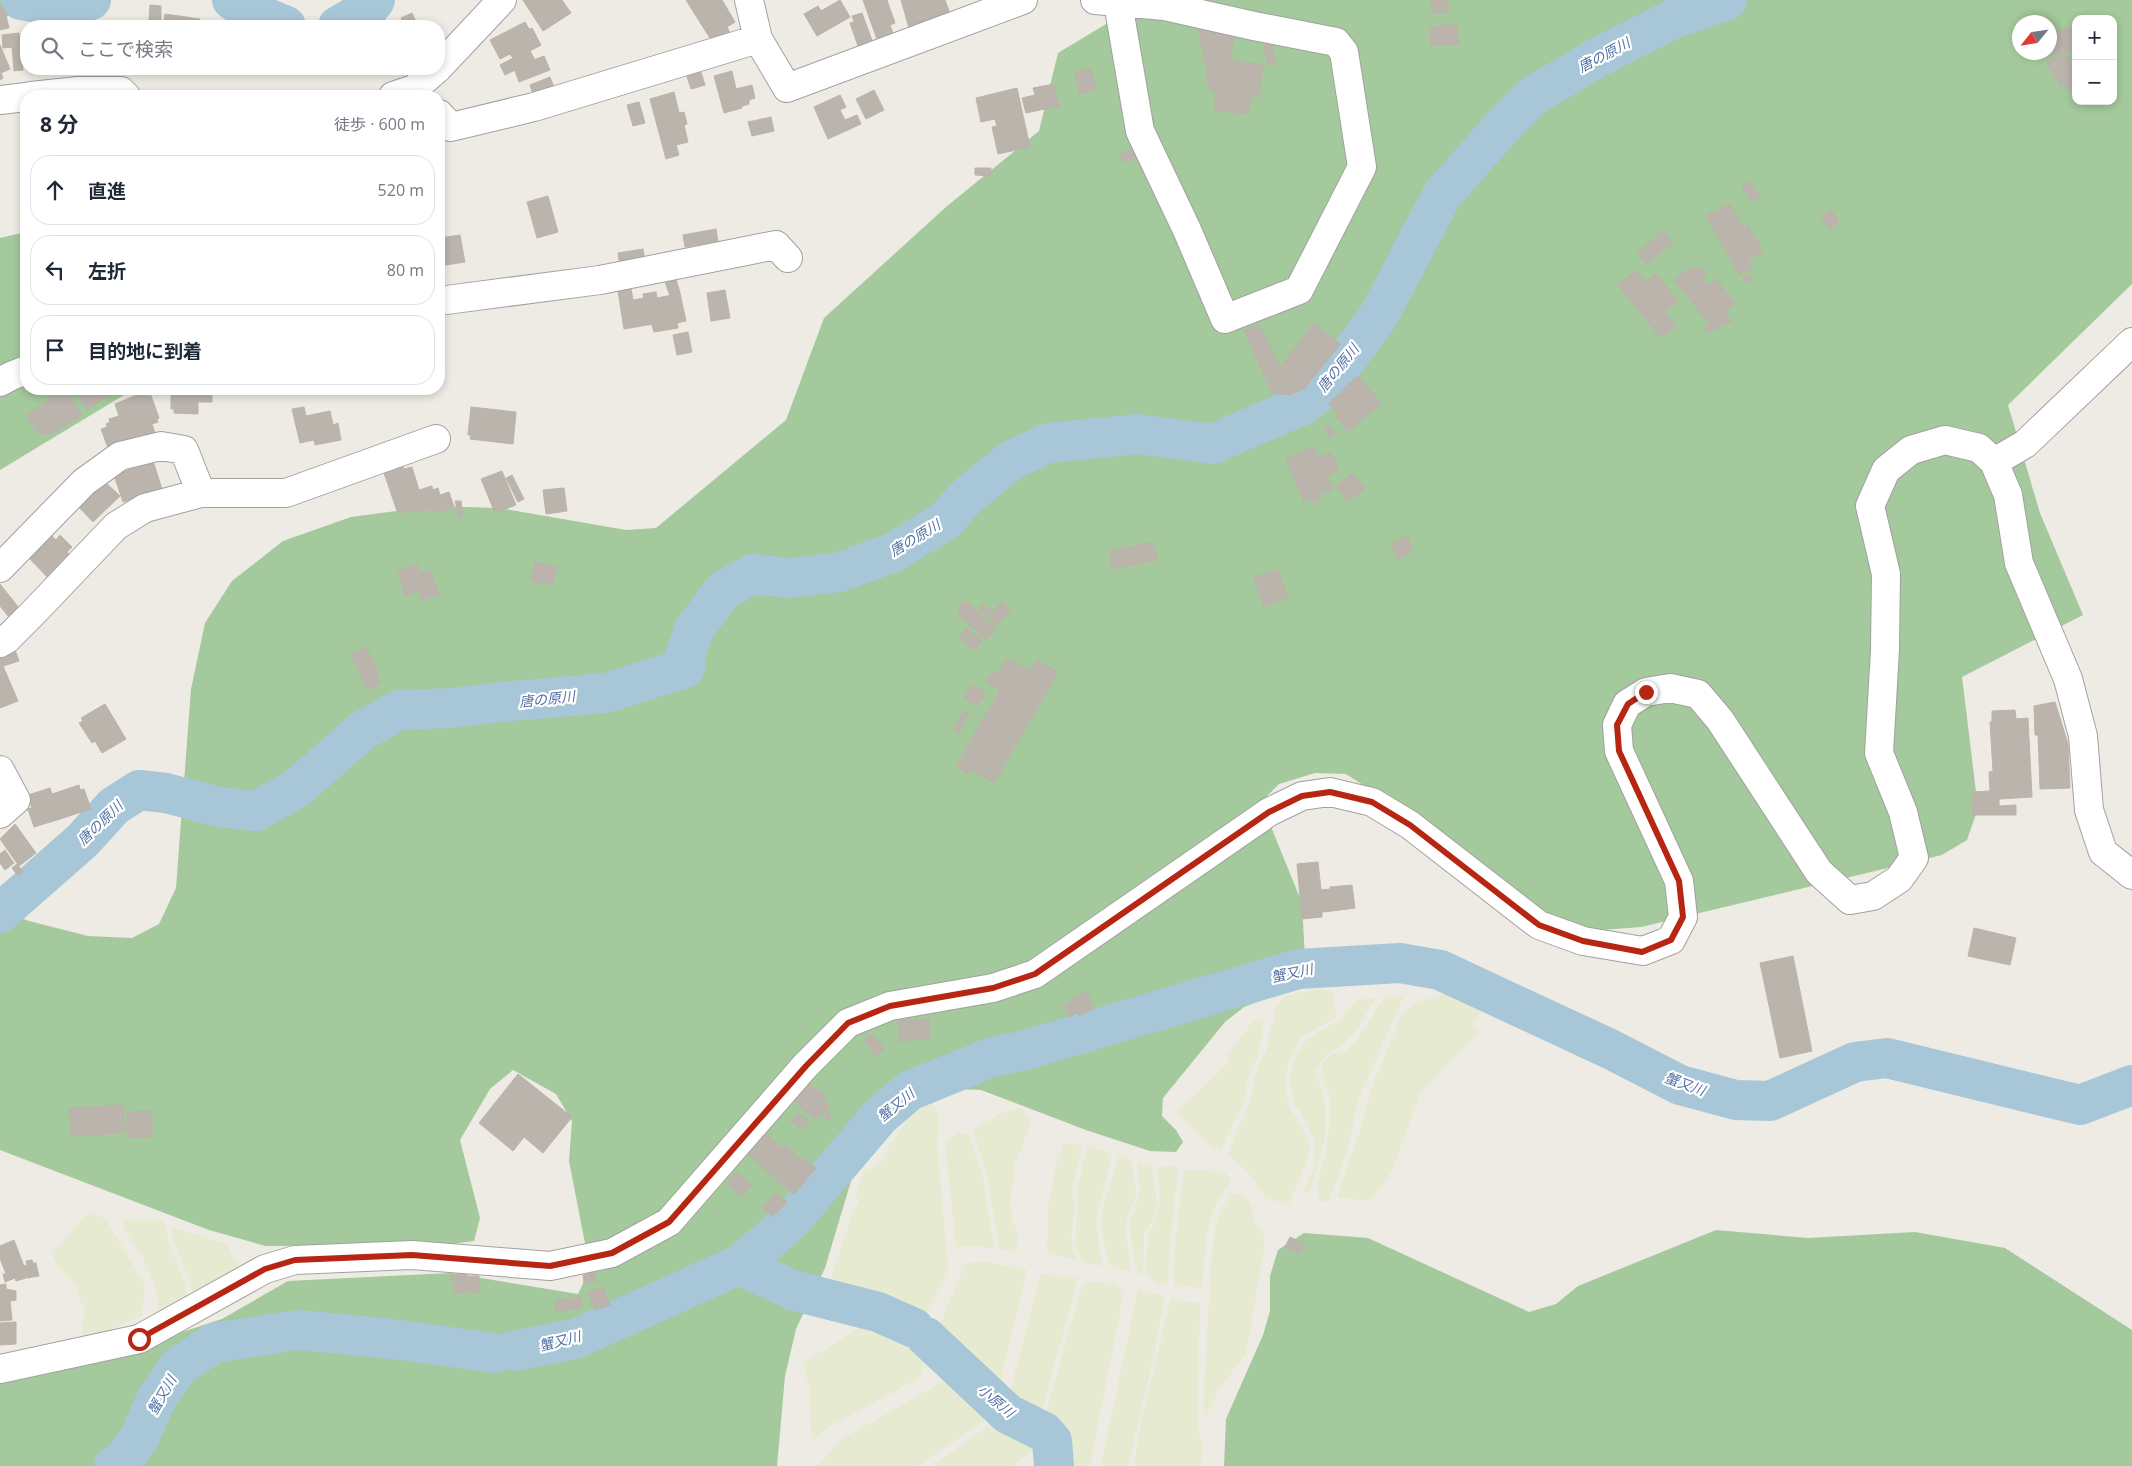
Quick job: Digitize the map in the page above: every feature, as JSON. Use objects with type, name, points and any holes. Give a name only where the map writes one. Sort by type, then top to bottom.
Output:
[{"type":"street","points":[[445,61],[502,0]]},
{"type":"street","points":[[749,0],[758,39],[788,88],[1023,0]]},
{"type":"street","points":[[1106,1],[1165,6],[1336,42],[1344,52],[1362,168],[1299,290],[1225,319],[1140,131],[1106,1]]},
{"type":"street","points":[[445,120],[451,127],[534,107],[758,39]]},
{"type":"street","points":[[413,90],[430,75]]},
{"type":"street","points":[[0,100],[20,98]]},
{"type":"street","points":[[445,300],[600,280],[776,245],[788,258]]},
{"type":"street","points":[[1994,462],[2025,444],[2132,342]]},
{"type":"street","points":[[0,382],[20,372]]},
{"type":"street","points":[[0,643],[7,639],[35,612],[116,526],[145,508],[201,493],[286,493],[436,439]]},
{"type":"street","points":[[0,1369],[139,1339],[265,1269],[295,1260],[412,1255],[550,1266],[612,1253],[669,1222],[806,1066],[848,1023],[890,1006],[993,988],[1035,974],[1269,812],[1302,796],[1330,792],[1372,802],[1410,825],[1539,925],[1583,941],[1642,952],[1671,940],[1683,917],[1679,881],[1619,751],[1617,725],[1628,704],[1646,692],[1670,688],[1698,694],[1720,720],[1819,872],[1850,900],[1874,896],[1899,879],[1914,858],[1904,812],[1879,753],[1886,650],[1886,574],[1870,506],[1886,470],[1911,450],[1945,440],[1979,448],[1994,462],[2008,495],[2018,563],[2068,679],[2083,736],[2088,810],[2103,852],[2132,875]]},
{"type":"street","points":[[0,568],[84,482],[120,456],[161,446],[184,450],[201,493]]},
{"type":"street","points":[[0,770],[16,800],[0,814]]},
{"type":"green space","points":[[0,0],[51,0],[0,19]]},
{"type":"green space","points":[[1146,0],[2132,0],[2132,284],[2008,405],[2040,513],[2083,615],[1962,677],[1978,808],[1967,840],[1942,855],[1641,927],[1589,931],[1557,924],[1400,809],[1346,774],[1315,773],[1279,784],[1261,802],[1302,903],[1306,976],[1295,988],[1244,1007],[1225,1022],[1163,1098],[1162,1116],[1176,1130],[1183,1142],[1176,1152],[1150,1151],[1086,1130],[981,1090],[930,1088],[914,1096],[854,1171],[825,1268],[796,1329],[785,1376],[777,1466],[0,1466],[0,1376],[109,1356],[222,1319],[288,1281],[451,1273],[578,1294],[590,1269],[569,1161],[572,1121],[556,1094],[513,1070],[490,1089],[460,1140],[480,1218],[474,1241],[443,1245],[266,1246],[209,1230],[0,1150],[0,910],[29,921],[88,936],[132,938],[159,924],[176,888],[191,689],[205,623],[232,581],[283,541],[351,517],[434,506],[499,508],[626,530],[656,528],[786,420],[824,318],[946,207],[1039,131],[1058,53]]},
{"type":"green space","points":[[20,233],[20,395],[124,395],[0,470],[0,238]]},
{"type":"green space","points":[[1319,989],[1332,990],[1336,1017],[1300,1038],[1290,1058],[1285,1077],[1288,1105],[1310,1146],[1306,1163],[1288,1206],[1264,1196],[1251,1175],[1228,1155],[1253,1092],[1254,1080],[1260,1062],[1267,1050],[1269,1032],[1275,1018],[1274,1010],[1285,996]]},
{"type":"green space","points":[[1450,991],[1468,995],[1483,1009],[1472,1025],[1479,1033],[1421,1092],[1392,1170],[1385,1183],[1369,1201],[1337,1197],[1374,1082],[1403,1012],[1419,1002]]},
{"type":"green space","points":[[1405,994],[1359,1097],[1347,1153],[1328,1201],[1319,1201],[1317,1184],[1326,1152],[1330,1119],[1329,1092],[1320,1074],[1322,1064],[1330,1055],[1346,1051],[1356,1041],[1384,998]]},
{"type":"green space","points":[[1375,998],[1358,1028],[1345,1043],[1326,1055],[1315,1071],[1325,1101],[1325,1136],[1311,1188],[1306,1194],[1303,1192],[1313,1169],[1315,1145],[1307,1123],[1294,1103],[1289,1078],[1297,1054],[1307,1040],[1339,1021],[1357,1000]]},
{"type":"green space","points":[[1265,1018],[1258,1055],[1247,1080],[1246,1097],[1221,1149],[1212,1147],[1177,1112],[1228,1063],[1228,1053],[1253,1022]]},
{"type":"green space","points":[[929,1096],[939,1117],[937,1146],[948,1269],[926,1314],[921,1316],[894,1303],[867,1295],[848,1293],[839,1295],[832,1293],[830,1281],[853,1212],[859,1201],[855,1193],[864,1171],[881,1163],[888,1148],[920,1101]]},
{"type":"green space","points":[[1022,1108],[1031,1125],[1015,1162],[1010,1203],[1013,1223],[1018,1234],[1016,1252],[999,1249],[987,1173],[973,1130],[999,1114]]},
{"type":"green space","points":[[958,1133],[968,1134],[983,1176],[994,1249],[975,1246],[956,1247],[945,1141]]},
{"type":"green space","points":[[1064,1144],[1082,1145],[1072,1191],[1075,1205],[1071,1240],[1077,1260],[1051,1255],[1047,1251],[1048,1207],[1056,1164]]},
{"type":"green space","points":[[1088,1146],[1112,1154],[1096,1220],[1102,1267],[1083,1262],[1075,1246],[1078,1203],[1077,1187]]},
{"type":"green space","points":[[1119,1156],[1131,1159],[1136,1194],[1127,1219],[1126,1235],[1131,1272],[1110,1266],[1101,1228],[1103,1207]]},
{"type":"green space","points":[[1137,1162],[1152,1168],[1157,1205],[1151,1223],[1144,1233],[1143,1277],[1136,1270],[1130,1222],[1140,1193]]},
{"type":"green space","points":[[1178,1165],[1168,1284],[1157,1283],[1146,1275],[1148,1235],[1154,1224],[1160,1202],[1158,1167]]},
{"type":"green space","points":[[1184,1170],[1225,1172],[1230,1181],[1213,1210],[1206,1240],[1202,1288],[1174,1284],[1175,1245]]},
{"type":"green space","points":[[1231,1192],[1246,1197],[1251,1205],[1255,1221],[1264,1235],[1265,1243],[1246,1354],[1220,1387],[1206,1417],[1203,1410],[1212,1249],[1218,1218]]},
{"type":"green space","points":[[91,1211],[107,1221],[145,1286],[142,1315],[110,1330],[84,1337],[82,1327],[85,1312],[75,1284],[57,1265],[51,1253]]},
{"type":"green space","points":[[123,1219],[162,1221],[166,1228],[170,1248],[185,1282],[186,1297],[159,1316],[156,1288],[143,1258],[124,1229]]},
{"type":"green space","points":[[172,1227],[226,1244],[239,1268],[194,1297],[189,1279],[173,1241]]},
{"type":"green space","points":[[1716,1230],[1808,1238],[1915,1232],[2005,1248],[2132,1330],[2132,1466],[1224,1466],[1226,1419],[1263,1335],[1270,1311],[1270,1276],[1278,1250],[1304,1233],[1368,1238],[1529,1312],[1556,1304],[1578,1286]]},
{"type":"green space","points":[[982,1261],[1027,1270],[999,1387],[991,1390],[936,1334],[965,1264]]},
{"type":"green space","points":[[1041,1274],[1078,1278],[1040,1418],[1016,1397],[1011,1388]]},
{"type":"green space","points":[[1087,1281],[1115,1285],[1124,1291],[1090,1466],[1063,1466],[1058,1433],[1044,1419],[1082,1286]]},
{"type":"green space","points":[[1138,1289],[1164,1296],[1155,1350],[1128,1466],[1101,1466]]},
{"type":"green space","points":[[1171,1299],[1200,1303],[1197,1420],[1199,1435],[1203,1443],[1201,1466],[1134,1466],[1142,1417]]},
{"type":"green space","points":[[871,1317],[909,1330],[926,1357],[919,1378],[834,1424],[812,1440],[809,1387],[803,1363],[852,1333]]},
{"type":"green space","points":[[948,1379],[977,1392],[993,1414],[918,1466],[818,1466],[840,1440]]},
{"type":"green space","points":[[998,1419],[1036,1434],[1041,1445],[1012,1466],[932,1466]]},
{"type":"building","points":[[523,0],[562,0],[571,13],[543,31]]},
{"type":"building","points":[[686,0],[722,0],[735,22],[727,27],[730,33],[713,43]]},
{"type":"building","points":[[840,0],[850,17],[817,36],[804,14],[818,6],[821,11]]},
{"type":"building","points":[[863,0],[887,0],[895,23],[890,25],[895,39],[879,45]]},
{"type":"building","points":[[901,0],[945,0],[950,14],[909,28]]},
{"type":"building","points":[[1431,0],[1447,0],[1449,12],[1432,14]]},
{"type":"building","points":[[150,5],[161,6],[161,20],[149,20]]},
{"type":"building","points":[[4,7],[9,28],[0,30],[0,8]]},
{"type":"building","points":[[412,13],[415,20],[402,20],[401,18]]},
{"type":"building","points":[[862,13],[874,46],[864,49],[862,44],[858,46],[850,23],[854,22],[852,16]]},
{"type":"building","points":[[165,14],[200,19],[200,20],[164,20]]},
{"type":"building","points":[[1197,20],[1234,29],[1231,60],[1263,65],[1259,97],[1251,96],[1249,114],[1214,110],[1216,91],[1210,90]]},
{"type":"building","points":[[525,22],[529,29],[532,28],[541,45],[530,51],[535,60],[514,68],[515,70],[505,75],[500,65],[513,58],[510,54],[500,59],[490,40]]},
{"type":"building","points":[[1457,24],[1459,44],[1431,46],[1430,27]]},
{"type":"building","points":[[2072,27],[2072,49],[2057,54],[2057,31]]},
{"type":"building","points":[[19,33],[20,70],[14,71],[12,47],[3,48],[2,35]]},
{"type":"building","points":[[1272,43],[1275,64],[1268,65],[1264,45]]},
{"type":"building","points":[[0,45],[10,69],[1,73],[3,78],[0,80]]},
{"type":"building","points":[[2065,52],[2072,63],[2072,94],[2064,84],[2061,87],[2047,63],[2057,60],[2057,57]]},
{"type":"building","points":[[544,56],[550,70],[519,82],[514,68]]},
{"type":"building","points":[[699,66],[705,85],[691,89],[685,70]]},
{"type":"building","points":[[1090,68],[1096,89],[1080,94],[1075,72]]},
{"type":"building","points":[[732,71],[736,89],[752,85],[755,98],[749,100],[749,104],[742,106],[742,108],[724,113],[714,76]]},
{"type":"building","points":[[550,77],[555,90],[534,97],[530,85]]},
{"type":"building","points":[[1054,84],[1059,106],[1026,113],[1022,98],[1035,95],[1033,88]]},
{"type":"building","points":[[1017,88],[1030,147],[998,154],[992,127],[997,126],[995,119],[981,122],[976,98]]},
{"type":"building","points":[[874,90],[884,110],[866,119],[856,99]]},
{"type":"building","points":[[674,92],[679,113],[684,112],[687,124],[684,125],[688,142],[676,145],[679,155],[666,159],[650,99]]},
{"type":"building","points":[[840,95],[846,107],[840,110],[845,120],[857,115],[861,124],[828,139],[814,107]]},
{"type":"building","points":[[639,102],[645,123],[633,126],[627,105]]},
{"type":"building","points":[[771,117],[774,131],[752,136],[748,122]]},
{"type":"building","points":[[1134,149],[1138,157],[1124,163],[1120,155]]},
{"type":"building","points":[[975,168],[991,168],[991,176],[975,175]]},
{"type":"building","points":[[1750,181],[1760,197],[1751,202],[1742,186]]},
{"type":"building","points":[[548,196],[558,232],[537,238],[527,202]]},
{"type":"building","points":[[1729,203],[1743,228],[1748,225],[1763,252],[1748,261],[1752,268],[1739,275],[1706,216]]},
{"type":"building","points":[[1831,209],[1839,222],[1829,229],[1821,216]]},
{"type":"building","points":[[716,229],[718,241],[685,247],[683,235]]},
{"type":"building","points":[[1663,231],[1673,243],[1665,249],[1656,237]]},
{"type":"building","points":[[460,235],[465,262],[445,265],[445,237]]},
{"type":"building","points":[[1655,238],[1664,249],[1653,259],[1643,247]]},
{"type":"building","points":[[1642,248],[1652,260],[1646,264],[1637,253]]},
{"type":"building","points":[[643,249],[645,261],[620,266],[618,253]]},
{"type":"building","points":[[1691,267],[1695,271],[1701,267],[1707,275],[1702,279],[1708,285],[1716,279],[1735,303],[1709,324],[1674,280]]},
{"type":"building","points":[[1636,270],[1645,282],[1656,274],[1678,301],[1664,312],[1676,326],[1661,338],[1618,285]]},
{"type":"building","points":[[674,272],[686,321],[677,323],[672,295],[670,296],[663,276]]},
{"type":"building","points":[[1749,273],[1753,279],[1746,283],[1742,278]]},
{"type":"building","points":[[631,289],[633,300],[644,298],[643,294],[656,292],[657,298],[672,295],[677,320],[624,329],[618,291]]},
{"type":"building","points":[[725,290],[730,318],[711,321],[707,293]]},
{"type":"building","points":[[1724,312],[1732,321],[1707,333],[1704,328]]},
{"type":"building","points":[[677,320],[678,328],[654,332],[652,325]]},
{"type":"building","points":[[1314,323],[1340,344],[1305,388],[1290,395],[1272,393],[1244,330],[1259,325],[1280,367]]},
{"type":"building","points":[[688,332],[692,352],[677,355],[673,335]]},
{"type":"building","points":[[1358,376],[1369,389],[1355,401],[1344,388]]},
{"type":"building","points":[[1345,389],[1355,401],[1339,415],[1329,403]]},
{"type":"building","points":[[1369,389],[1381,403],[1348,432],[1336,417]]},
{"type":"building","points":[[47,395],[69,395],[82,415],[52,434],[38,434],[26,415],[50,400]]},
{"type":"building","points":[[77,395],[108,395],[87,410]]},
{"type":"building","points":[[137,395],[151,395],[159,418],[157,419],[158,422],[152,424],[157,439],[111,456],[101,429],[107,427],[106,424],[110,422],[109,419],[119,416],[115,404]]},
{"type":"building","points":[[171,395],[212,395],[212,402],[198,402],[198,414],[174,413],[174,409],[171,409]]},
{"type":"building","points":[[304,407],[306,416],[330,411],[333,425],[338,423],[341,440],[315,445],[314,440],[300,443],[292,409]]},
{"type":"building","points":[[471,407],[516,412],[513,444],[470,439],[471,435],[468,435]]},
{"type":"building","points":[[1329,425],[1335,434],[1330,438],[1324,429]]},
{"type":"building","points":[[1314,447],[1319,457],[1331,452],[1339,470],[1327,475],[1333,489],[1319,495],[1321,499],[1313,503],[1311,499],[1304,502],[1286,459]]},
{"type":"building","points":[[153,461],[162,489],[123,502],[114,475]]},
{"type":"building","points":[[402,464],[404,469],[412,467],[419,490],[432,486],[433,490],[438,488],[440,495],[449,492],[454,507],[435,513],[434,508],[416,513],[415,509],[398,514],[383,470]]},
{"type":"building","points":[[502,471],[516,505],[495,513],[481,479]]},
{"type":"building","points":[[1353,473],[1365,488],[1348,501],[1336,486]]},
{"type":"building","points":[[512,475],[524,499],[518,502],[506,478]]},
{"type":"building","points":[[103,480],[120,496],[93,522],[77,505]]},
{"type":"building","points":[[564,488],[567,511],[546,514],[543,490]]},
{"type":"building","points":[[455,501],[461,501],[463,517],[459,517]]},
{"type":"building","points":[[50,534],[56,540],[60,535],[72,547],[67,552],[77,563],[55,585],[28,557]]},
{"type":"building","points":[[1407,536],[1412,547],[1409,548],[1411,552],[1398,559],[1391,544]]},
{"type":"building","points":[[1153,542],[1157,560],[1112,569],[1109,551]]},
{"type":"building","points":[[535,562],[557,567],[553,585],[531,581]]},
{"type":"building","points":[[417,564],[420,573],[430,569],[439,594],[422,600],[418,591],[405,596],[397,571]]},
{"type":"building","points":[[1278,569],[1288,598],[1264,606],[1254,577]]},
{"type":"building","points":[[0,584],[19,608],[8,616],[0,606]]},
{"type":"building","points":[[965,600],[996,628],[986,640],[957,613],[960,610],[957,609]]},
{"type":"building","points":[[1002,602],[1011,610],[998,625],[988,617]]},
{"type":"building","points":[[983,604],[991,611],[987,616],[978,608]]},
{"type":"building","points":[[966,628],[982,641],[975,650],[959,638]]},
{"type":"building","points":[[14,647],[19,661],[3,666],[18,701],[0,708],[0,652]]},
{"type":"building","points":[[366,647],[379,675],[377,676],[380,683],[368,690],[351,654]]},
{"type":"building","points":[[1007,658],[1030,671],[1037,660],[1058,672],[994,783],[972,770],[969,774],[956,766],[1000,690],[986,682],[993,671],[998,674]]},
{"type":"building","points":[[972,684],[986,693],[977,706],[964,697]]},
{"type":"building","points":[[2055,702],[2068,744],[2070,788],[2040,789],[2038,735],[2035,735],[2034,706]]},
{"type":"building","points":[[105,704],[126,739],[102,753],[95,741],[92,743],[79,723],[83,721],[81,718]]},
{"type":"building","points":[[2015,710],[2016,719],[2028,718],[2032,797],[1999,799],[1999,806],[2016,805],[2016,815],[1973,815],[1972,792],[1990,791],[1989,772],[1993,771],[1990,722],[1992,721],[1992,711]]},
{"type":"building","points":[[964,711],[969,714],[958,734],[953,731]]},
{"type":"building","points":[[79,785],[80,790],[84,789],[91,809],[60,819],[52,794]]},
{"type":"building","points":[[50,788],[60,819],[34,827],[28,809],[32,808],[28,795]]},
{"type":"building","points":[[15,824],[36,853],[19,866],[0,839]]},
{"type":"building","points":[[5,850],[14,863],[5,870],[0,863],[0,854]]},
{"type":"building","points":[[1318,862],[1321,890],[1330,889],[1332,911],[1322,912],[1322,917],[1302,919],[1297,864]]},
{"type":"building","points":[[17,864],[23,872],[18,876],[12,868]]},
{"type":"building","points":[[1352,885],[1355,908],[1332,911],[1330,887]]},
{"type":"building","points":[[1974,928],[2016,938],[2010,965],[1968,956]]},
{"type":"building","points":[[1793,956],[1812,1051],[1780,1058],[1760,963]]},
{"type":"building","points":[[1086,992],[1095,1008],[1079,1016],[1071,1000]]},
{"type":"building","points":[[1071,1002],[1077,1013],[1069,1017],[1063,1006]]},
{"type":"building","points":[[929,1019],[930,1039],[909,1039],[909,1041],[900,1042],[898,1021]]},
{"type":"building","points":[[873,1034],[884,1050],[876,1056],[864,1040]]},
{"type":"building","points":[[518,1074],[572,1117],[543,1153],[524,1137],[513,1151],[479,1123]]},
{"type":"building","points":[[809,1084],[817,1091],[819,1089],[826,1096],[823,1099],[830,1105],[825,1109],[832,1115],[828,1120],[821,1114],[816,1119],[809,1115],[794,1100]]},
{"type":"building","points":[[123,1105],[124,1133],[71,1136],[69,1108]]},
{"type":"building","points":[[152,1111],[152,1137],[126,1137],[126,1112]]},
{"type":"building","points":[[798,1112],[809,1121],[802,1130],[791,1121]]},
{"type":"building","points":[[766,1133],[783,1149],[785,1145],[803,1161],[805,1159],[816,1168],[795,1193],[792,1193],[748,1154]]},
{"type":"building","points":[[737,1172],[752,1185],[741,1197],[727,1183]]},
{"type":"building","points":[[777,1192],[787,1202],[772,1217],[762,1208]]},
{"type":"building","points":[[1290,1237],[1305,1244],[1299,1254],[1285,1247]]},
{"type":"building","points":[[14,1240],[25,1269],[26,1278],[16,1281],[15,1278],[5,1282],[3,1274],[6,1274],[0,1258],[0,1246]]},
{"type":"building","points":[[32,1260],[33,1263],[36,1263],[39,1276],[27,1278],[24,1266],[27,1265],[26,1261]]},
{"type":"building","points":[[595,1273],[596,1281],[584,1283],[583,1275]]},
{"type":"building","points":[[456,1274],[467,1274],[466,1293],[454,1292],[455,1282],[451,1281],[452,1275],[456,1276]]},
{"type":"building","points":[[468,1276],[479,1276],[479,1293],[467,1292]]},
{"type":"building","points":[[6,1284],[6,1289],[16,1291],[16,1300],[10,1301],[12,1320],[0,1321],[0,1285]]},
{"type":"building","points":[[603,1287],[610,1305],[595,1310],[588,1292]]},
{"type":"building","points":[[581,1297],[582,1308],[556,1312],[555,1300]]},
{"type":"building","points":[[16,1322],[16,1344],[0,1345],[0,1323]]},
{"type":"waterway","points":[[21,0],[67,8],[91,0]]},
{"type":"waterway","points":[[232,0],[248,10],[272,20]]},
{"type":"waterway","points":[[348,20],[369,8],[375,0]]},
{"type":"waterway","name":"唐の原川","points":[[0,913],[82,841],[114,806],[139,790],[166,793],[219,807],[256,811],[297,788],[362,731],[399,710],[452,708],[606,693],[685,668],[686,652],[695,628],[723,591],[752,574],[790,578],[840,572],[894,552],[946,520],[964,499],[1010,461],[1048,443],[1138,434],[1212,444],[1303,405],[1326,387],[1378,317],[1442,195],[1501,128],[1534,95],[1595,59],[1675,18],[1727,0]]},
{"type":"waterway","name":"蟹又川","points":[[513,1351],[575,1339],[739,1265],[789,1223],[880,1116],[909,1091],[992,1057],[1022,1051],[1298,969],[1400,963],[1440,970],[1610,1049],[1680,1085],[1736,1100],[1770,1101],[1855,1062],[1887,1058],[2080,1105],[2132,1085]]},
{"type":"waterway","name":"小原川","points":[[739,1265],[795,1291],[878,1312],[914,1328]]},
{"type":"waterway","name":"蟹又川","points":[[114,1466],[122,1461],[138,1440],[157,1398],[179,1366],[214,1343],[298,1330],[393,1339],[494,1353]]},
{"type":"waterway","name":"小原川","points":[[926,1337],[1008,1414],[1044,1432],[1052,1441],[1054,1466]]},
{"type":"route","points":[[139,1339],[265,1269],[295,1260],[412,1255],[550,1266],[612,1253],[669,1222],[806,1066],[848,1023],[890,1006],[993,988],[1035,974],[1269,812],[1302,796],[1330,792],[1372,802],[1410,825],[1539,925],[1583,941],[1642,952],[1671,940],[1683,917],[1679,881],[1619,751],[1617,725],[1628,704],[1646,692]]}]
